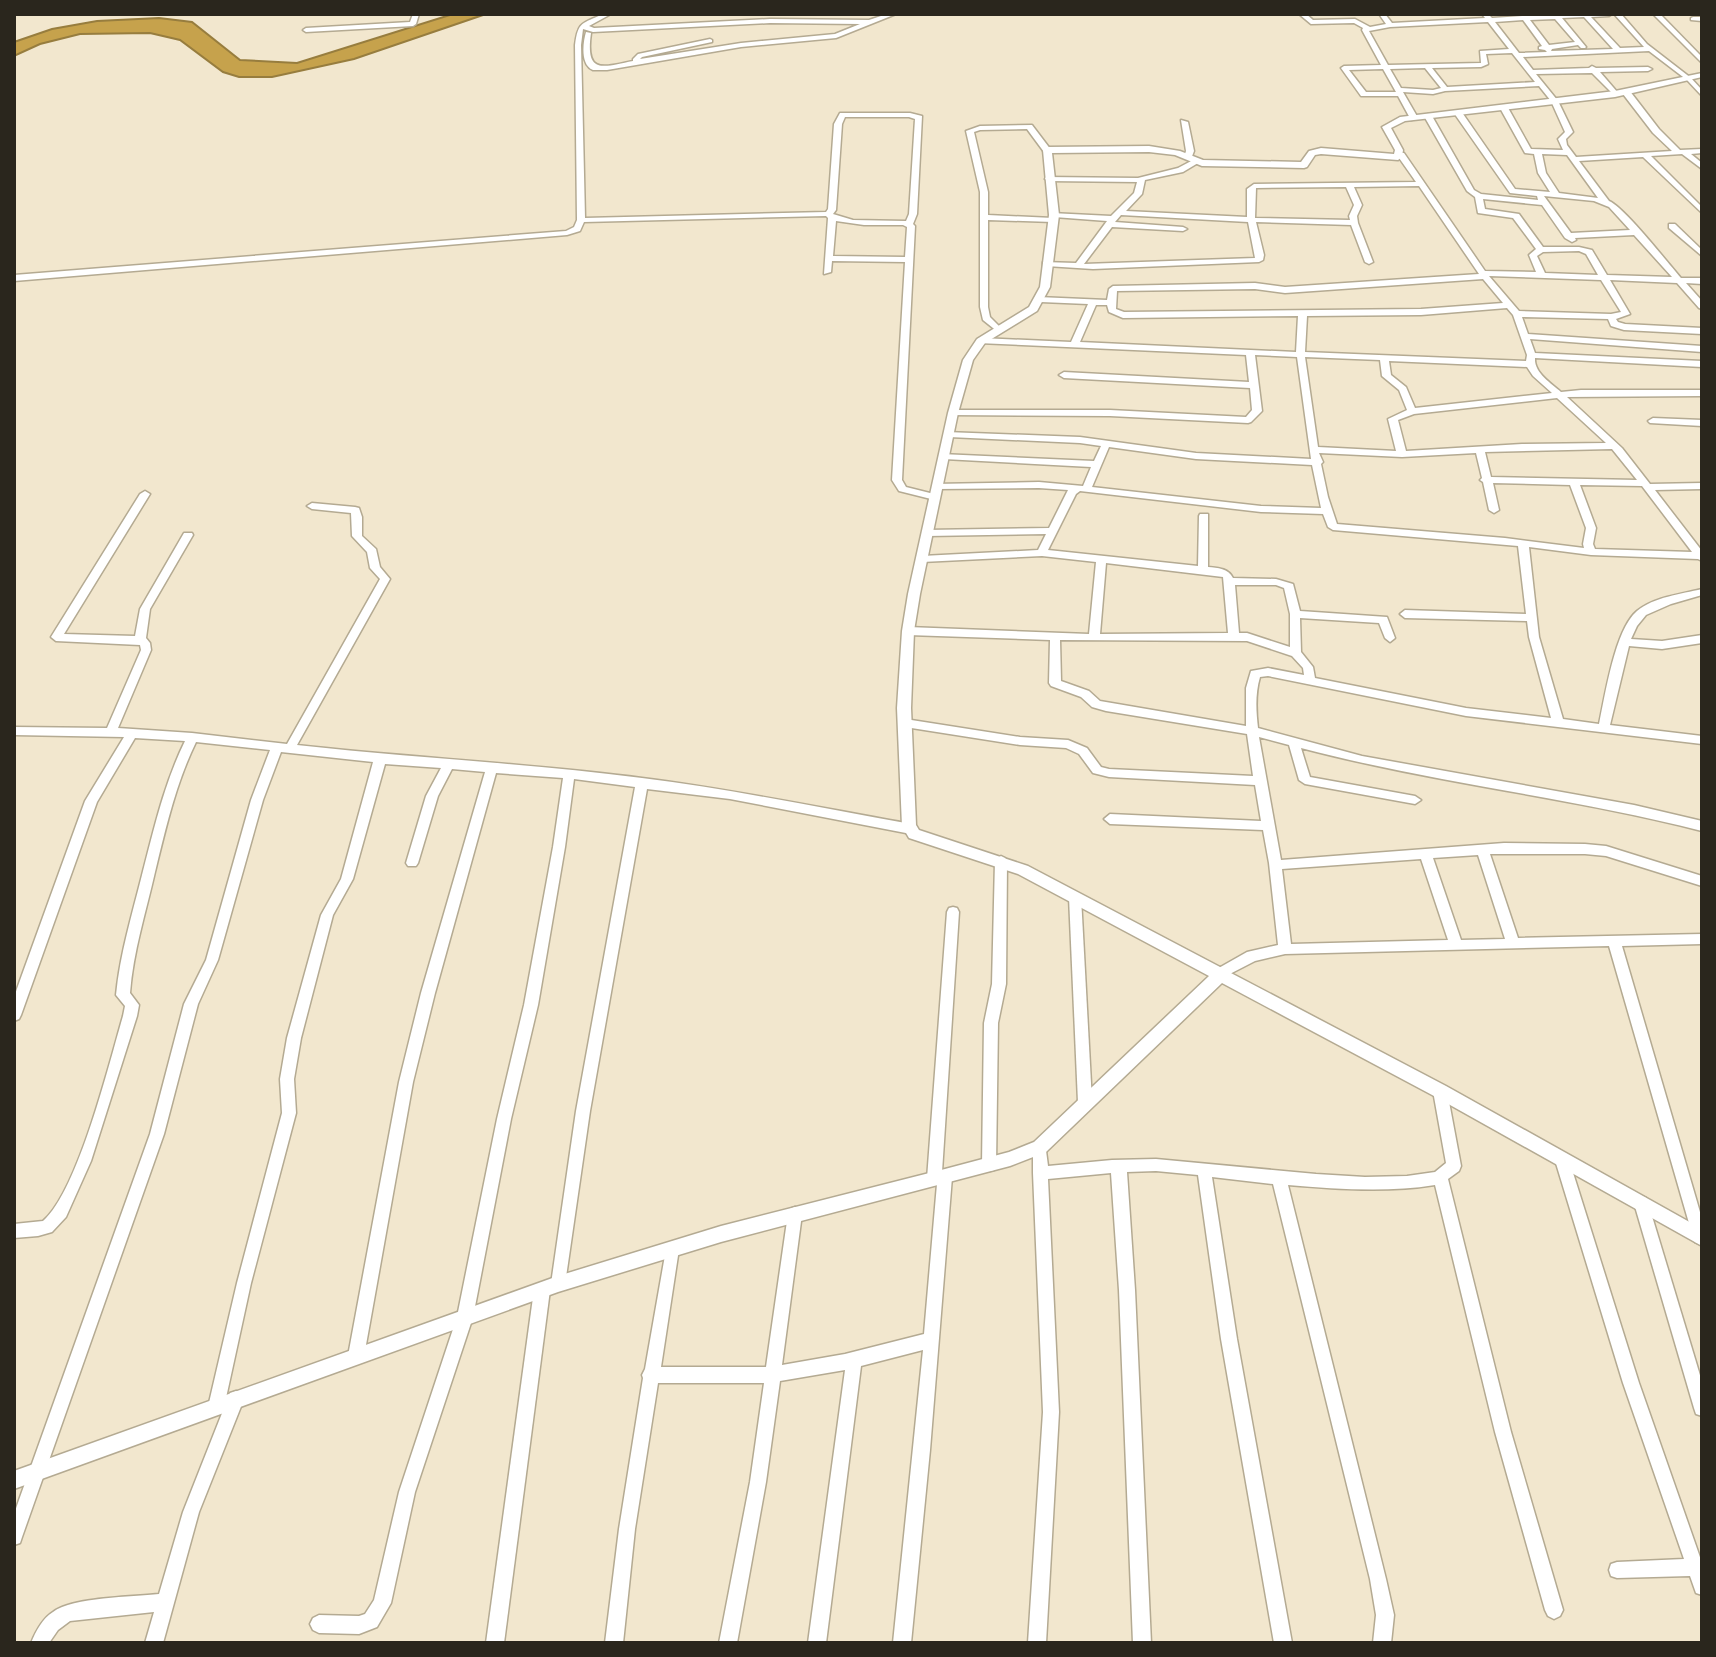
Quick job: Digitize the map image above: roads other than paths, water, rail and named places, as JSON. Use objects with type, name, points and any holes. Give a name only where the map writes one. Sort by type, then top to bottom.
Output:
[{"type":"street","points":[[14,278],[554,236],[577,229],[581,220],[578,45],[585,28],[608,14]]},
{"type":"street","points":[[702,14],[715,49]]},
{"type":"street","points":[[585,28],[592,67],[638,64],[783,39],[836,36],[893,14]]},
{"type":"street","points":[[1302,14],[1311,22],[1355,21],[1367,28],[1487,18],[1609,14]]},
{"type":"street","points":[[1382,14],[1390,25]]},
{"type":"street","points":[[1422,14],[1431,24]]},
{"type":"street","points":[[1617,14],[1650,49],[1689,79],[1702,94]]},
{"type":"street","points":[[1656,14],[1702,61]]},
{"type":"street","points":[[306,26],[413,24],[416,15]]},
{"type":"street","points":[[1556,15],[1583,49],[1593,70],[1656,131],[1702,167]]},
{"type":"street","points":[[1589,15],[1618,50]]},
{"type":"street","points":[[1524,16],[1549,50]]},
{"type":"street","points":[[1487,18],[1554,101],[1569,132],[1561,141],[1605,201],[1638,232],[1702,306]]},
{"type":"street","points":[[1693,19],[1702,19]]},
{"type":"street","points":[[585,28],[870,22]]},
{"type":"street","points":[[1367,28],[1365,30],[1414,118]]},
{"type":"street","points":[[638,64],[636,59],[640,55],[710,41]]},
{"type":"street","points":[[1539,84],[1364,94],[1344,70],[1484,65],[1482,52],[1650,49]]},
{"type":"street","points":[[1427,66],[1445,89]]},
{"type":"street","points":[[1531,72],[1648,69]]},
{"type":"street","points":[[1701,557],[1615,446],[1544,385],[1531,359],[1517,314],[1484,274],[1420,184],[1386,127],[1414,118],[1620,93],[1702,75]]},
{"type":"street","points":[[1504,108],[1528,151],[1573,156],[1702,151]]},
{"type":"street","points":[[1458,113],[1507,186],[1513,191],[1541,198],[1579,249]]},
{"type":"street","points":[[827,272],[838,124],[843,115],[917,115],[897,480],[902,489],[936,492],[1061,485],[1261,509],[1326,511]]},
{"type":"street","points":[[1428,116],[1463,180],[1479,196],[1481,211],[1516,216],[1541,250]]},
{"type":"street","points":[[1184,122],[1191,159]]},
{"type":"street","points":[[911,829],[905,723],[908,631],[953,413],[968,360],[981,341],[1033,309],[1045,287],[1054,218],[1047,150],[1029,127],[971,130],[981,169],[985,217],[984,307],[986,318],[998,329]]},
{"type":"street","points":[[1047,150],[1149,149],[1191,159],[1264,166],[1304,165],[1312,153],[1321,151],[1392,157],[1401,155]]},
{"type":"street","points":[[1538,153],[1542,173],[1556,195]]},
{"type":"street","points":[[1645,155],[1702,211]]},
{"type":"street","points":[[1049,179],[1140,180],[1180,170],[1191,159]]},
{"type":"street","points":[[1264,166],[1267,185]]},
{"type":"street","points":[[1078,267],[1138,194],[1140,180]]},
{"type":"street","points":[[1046,264],[1078,267],[1259,260],[1251,220],[1251,189],[1267,185],[1420,184]]},
{"type":"street","points":[[1349,185],[1358,205],[1353,216],[1354,223],[1369,262]]},
{"type":"street","points":[[1479,196],[1541,198],[1556,195],[1605,201]]},
{"type":"street","points":[[581,220],[830,216],[843,222],[909,224]]},
{"type":"street","points":[[985,217],[1354,223]]},
{"type":"street","points":[[1115,219],[1183,229]]},
{"type":"street","points":[[1672,226],[1702,254]]},
{"type":"street","points":[[1568,236],[1638,232]]},
{"type":"street","points":[[1517,314],[1611,317],[1626,314],[1589,252],[1579,249],[1541,250],[1533,255],[1542,276]]},
{"type":"street","points":[[829,258],[909,260]]},
{"type":"street","points":[[1508,305],[1421,312],[1123,315],[1112,310],[1111,303],[1113,289],[1255,286],[1285,290],[1484,274],[1702,281]]},
{"type":"street","points":[[1041,299],[1111,303]]},
{"type":"street","points":[[1074,345],[1093,303]]},
{"type":"street","points":[[1302,314],[1305,325],[1300,353],[1326,511],[1333,527],[1591,552],[1701,557]]},
{"type":"street","points":[[1611,317],[1619,326],[1702,331]]},
{"type":"street","points":[[1525,336],[1702,349]]},
{"type":"street","points":[[981,341],[1384,357],[1702,364]]},
{"type":"street","points":[[953,413],[1110,413],[1248,420],[1257,411],[1250,351]]},
{"type":"street","points":[[1384,357],[1387,376],[1403,389],[1412,411]]},
{"type":"street","points":[[1064,375],[1252,385]]},
{"type":"street","points":[[1402,454],[1393,419],[1412,411],[1601,392],[1702,393]]},
{"type":"street","points":[[1653,421],[1702,423]]},
{"type":"street","points":[[949,434],[1065,439],[1225,459],[1318,462]]},
{"type":"street","points":[[1042,553],[1072,492],[1082,488],[1106,444]]},
{"type":"street","points":[[1316,450],[1402,454],[1615,446]]},
{"type":"street","points":[[1480,449],[1494,510]]},
{"type":"street","points":[[944,456],[1096,464]]},
{"type":"street","points":[[1485,480],[1702,486]]},
{"type":"street","points":[[1574,483],[1591,528],[1588,544],[1591,552]]},
{"type":"street","points":[[111,732],[146,650],[145,643],[140,640],[56,637],[145,494]]},
{"type":"street","points":[[14,1537],[157,1134],[191,1004],[212,960],[253,814],[283,747],[385,579],[375,568],[372,551],[359,540],[355,510],[312,506]]},
{"type":"street","points":[[1203,570],[1204,516]]},
{"type":"street","points":[[927,533],[1053,531]]},
{"type":"street","points":[[140,640],[149,598],[188,535]]},
{"type":"street","points":[[1523,543],[1538,658],[1558,722]]},
{"type":"street","points":[[922,559],[1042,553],[1220,572],[1227,575],[1230,581],[1234,637]]},
{"type":"street","points":[[1094,638],[1101,558]]},
{"type":"street","points":[[1230,581],[1284,583],[1290,589],[1295,614],[1296,653]]},
{"type":"street","points":[[1604,727],[1636,618],[1642,613],[1702,592]]},
{"type":"street","points":[[1295,614],[1383,620],[1390,638]]},
{"type":"street","points":[[1405,614],[1531,618]]},
{"type":"street","points":[[908,631],[1262,640],[1296,653],[1308,667],[1310,682]]},
{"type":"street","points":[[1055,637],[1055,683],[1085,694],[1096,704],[1253,731],[1362,760],[1658,813],[1702,826]]},
{"type":"street","points":[[1627,642],[1662,645],[1702,639]]},
{"type":"street","points":[[1285,949],[1253,731],[1251,682],[1255,674],[1268,672],[1466,712],[1702,740]]},
{"type":"street","points":[[905,723],[1020,741],[1068,744],[1083,751],[1097,770],[1109,773],[1261,781]]},
{"type":"street","points":[[14,731],[192,737],[380,759],[569,774],[730,795],[911,829],[917,835],[1001,861],[1222,973],[1701,1238]]},
{"type":"street","points":[[14,1015],[91,801],[132,733]]},
{"type":"street","points":[[14,1231],[40,1229],[55,1221],[89,1147],[130,1016],[132,1005],[123,995],[125,979],[159,821],[175,770],[192,737]]},
{"type":"street","points":[[1294,743],[1305,780],[1415,800]]},
{"type":"street","points":[[216,1407],[244,1283],[289,1113],[287,1079],[294,1038],[327,915],[347,879],[380,759]]},
{"type":"street","points":[[412,863],[432,796],[448,765]]},
{"type":"street","points":[[356,1356],[406,1082],[492,767]]},
{"type":"street","points":[[319,1624],[359,1625],[371,1621],[378,1613],[407,1492],[465,1317],[504,1119],[531,1005],[569,774]]},
{"type":"street","points":[[495,1643],[550,1287],[642,782]]},
{"type":"street","points":[[1110,819],[1269,826]]},
{"type":"street","points":[[1275,865],[1483,850],[1606,851],[1702,881]]},
{"type":"street","points":[[1483,850],[1513,943]]},
{"type":"street","points":[[1426,854],[1456,945]]},
{"type":"street","points":[[989,1165],[991,1023],[999,984],[1001,861]]},
{"type":"street","points":[[1075,897],[1085,1102]]},
{"type":"street","points":[[902,1643],[932,1340],[953,912]]},
{"type":"street","points":[[14,1480],[550,1287],[795,1214],[989,1165],[1040,1147],[1222,973],[1252,956],[1285,949],[1614,941],[1700,942]]},
{"type":"street","points":[[1614,941],[1701,1238]]},
{"type":"street","points":[[1040,1173],[1118,1166],[1204,1170],[1374,1186],[1441,1178],[1452,1172],[1454,1166],[1440,1091]]},
{"type":"street","points":[[1037,1643],[1051,1412],[1040,1147]]},
{"type":"street","points":[[1562,1160],[1631,1383],[1702,1587]]},
{"type":"street","points":[[1118,1166],[1127,1290],[1142,1643]]},
{"type":"street","points":[[1204,1170],[1229,1339],[1283,1643]]},
{"type":"street","points":[[1279,1177],[1378,1579],[1385,1615],[1382,1643]]},
{"type":"street","points":[[1441,1178],[1503,1432],[1554,1610]]},
{"type":"street","points":[[1641,1203],[1702,1408]]},
{"type":"street","points":[[728,1643],[758,1482],[795,1214]]},
{"type":"street","points":[[614,1643],[650,1375],[672,1249]]},
{"type":"street","points":[[650,1375],[772,1375],[854,1360],[932,1340]]},
{"type":"street","points":[[817,1643],[854,1360]]},
{"type":"street","points":[[154,1643],[191,1512],[236,1399]]},
{"type":"street","points":[[1617,1570],[1695,1567]]},
{"type":"street","points":[[40,1643],[50,1625],[59,1616],[70,1612],[165,1602]]}]
